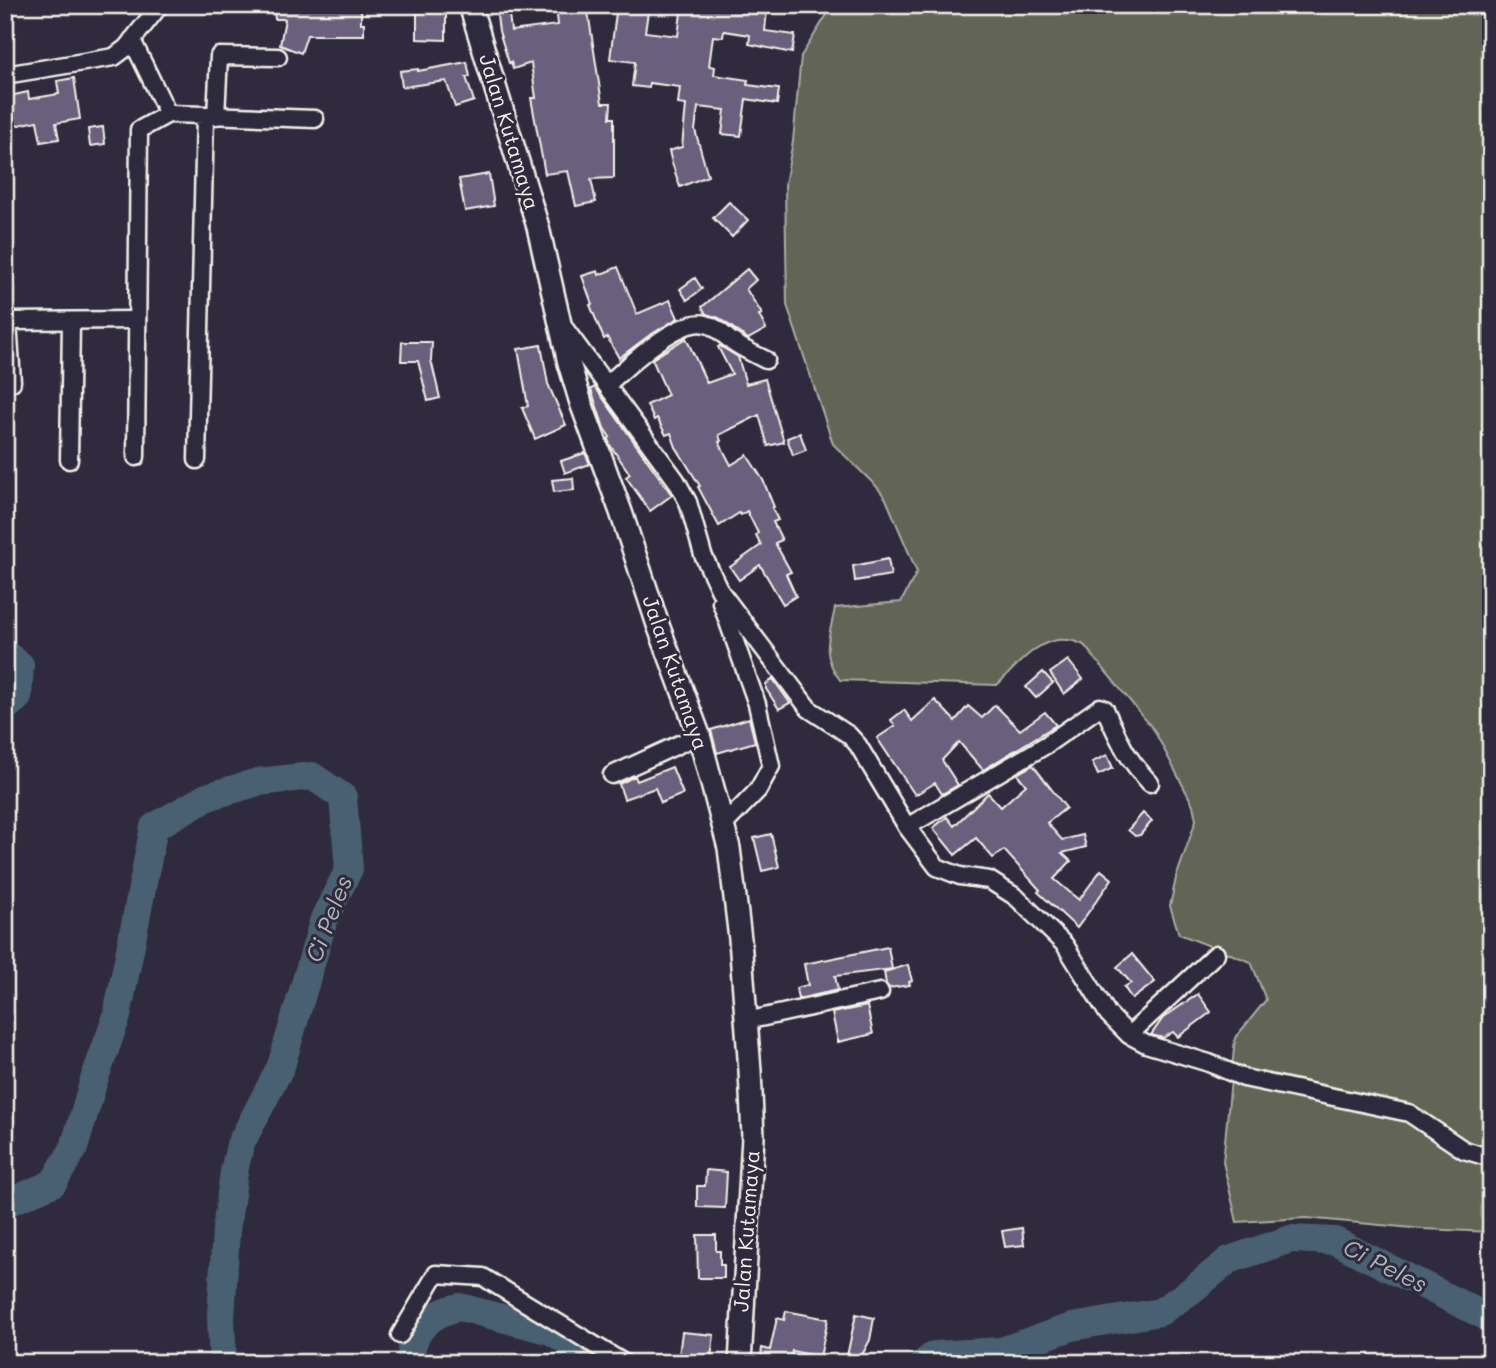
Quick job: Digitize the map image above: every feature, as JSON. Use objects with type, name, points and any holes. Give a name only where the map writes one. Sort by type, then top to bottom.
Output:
[{"type":"main road","name":"Jalan Kutamaya","points":[[470,5],[538,227],[558,318],[581,403],[699,735],[730,848],[746,1021],[752,1137],[740,1363]]},
{"type":"street","points":[[5,75],[114,57],[120,54],[160,5]]},
{"type":"street","points":[[132,40],[168,114]]},
{"type":"street","points":[[197,460],[210,116],[219,56],[278,57]]},
{"type":"street","points":[[136,457],[139,130],[168,114],[316,119]]},
{"type":"street","points":[[558,318],[676,480],[688,502],[710,574],[757,704],[771,766],[758,790],[723,826]]},
{"type":"street","points":[[12,383],[8,321],[137,320]]},
{"type":"street","points":[[69,460],[71,321]]},
{"type":"street","points":[[607,385],[645,350],[698,323],[707,324],[748,351],[766,359]]},
{"type":"street","points":[[710,574],[809,709],[849,735],[858,745],[907,827],[937,867],[960,876],[989,880],[1016,897],[1065,945],[1108,1014],[1129,1035],[1146,1044],[1209,1063],[1244,1078],[1409,1112],[1464,1150],[1491,1158]]},
{"type":"street","points":[[907,827],[1046,744],[1100,707],[1105,709],[1121,747],[1150,783]]},
{"type":"street","points":[[612,775],[699,735]]},
{"type":"street","points":[[1129,1035],[1216,954]]},
{"type":"street","points":[[746,1021],[880,992]]},
{"type":"street","points":[[400,1335],[436,1274],[483,1277],[624,1363]]},
{"type":"green space","points":[[833,5],[1491,5],[1491,1232],[1423,1229],[1306,1218],[1237,1222],[1223,1162],[1235,1038],[1266,1000],[1251,962],[1179,934],[1170,906],[1176,878],[1196,820],[1193,805],[1154,730],[1084,645],[1070,640],[1046,643],[1025,657],[997,685],[840,680],[834,670],[828,646],[835,608],[901,602],[917,572],[886,499],[833,444],[787,305],[785,184],[793,141],[801,56]]},
{"type":"building","points":[[273,5],[361,5],[364,35],[307,35],[301,53],[280,45],[285,19],[275,19]]},
{"type":"building","points":[[417,5],[446,5],[446,40],[417,39]]},
{"type":"building","points":[[508,5],[511,31],[558,25],[556,6],[587,5],[602,103],[611,103],[610,118],[614,118],[614,178],[591,179],[596,202],[576,206],[568,171],[545,174],[531,98],[536,98],[531,63],[513,69],[499,31],[496,7]]},
{"type":"building","points":[[617,5],[649,5],[645,32],[678,36],[682,5],[767,9],[765,31],[795,35],[792,53],[749,44],[750,35],[724,31],[723,37],[713,36],[709,66],[715,67],[714,75],[748,80],[747,85],[779,89],[777,104],[746,99],[741,136],[722,134],[725,110],[698,107],[695,130],[708,176],[680,187],[672,163],[669,151],[682,147],[686,105],[678,104],[680,87],[649,83],[649,88],[632,86],[635,62],[610,59]]},
{"type":"building","points":[[467,62],[470,77],[466,77],[474,101],[455,107],[446,81],[402,87],[400,71],[418,71]]},
{"type":"building","points":[[74,78],[80,119],[56,123],[59,139],[41,142],[37,121],[5,128],[5,97],[28,92],[29,99],[59,94],[57,81]]},
{"type":"building","points":[[103,127],[105,144],[90,146],[88,129]]},
{"type":"building","points":[[489,174],[494,206],[465,211],[459,179]]},
{"type":"building","points":[[729,202],[748,220],[732,237],[713,218]]},
{"type":"building","points":[[618,267],[637,314],[670,300],[678,318],[619,358],[607,337],[604,339],[582,276],[598,271],[599,275]]},
{"type":"building","points":[[747,269],[756,280],[746,289],[762,314],[759,315],[766,329],[748,339],[719,318],[706,314],[702,307]]},
{"type":"building","points":[[695,278],[702,289],[687,300],[680,289]]},
{"type":"building","points":[[686,338],[707,383],[732,374],[718,347],[720,346],[738,357],[746,384],[765,379],[784,442],[768,446],[759,415],[719,435],[719,442],[731,465],[747,455],[763,480],[774,507],[772,508],[778,520],[773,522],[782,540],[775,543],[791,572],[786,574],[796,596],[783,604],[760,565],[739,580],[730,567],[761,545],[747,511],[719,526],[671,433],[666,435],[657,418],[654,420],[647,405],[668,395],[652,359]]},
{"type":"building","points":[[402,342],[432,342],[431,360],[440,398],[428,401],[418,361],[401,361]]},
{"type":"building","points":[[541,345],[548,384],[566,425],[535,439],[522,408],[528,406],[518,349]]},
{"type":"building","points":[[595,387],[672,495],[650,511],[626,477],[630,474],[610,445],[610,437],[604,428],[591,389]]},
{"type":"building","points":[[800,433],[806,450],[793,455],[787,438]]},
{"type":"building","points":[[585,453],[590,464],[565,473],[561,461]]},
{"type":"building","points":[[573,478],[574,490],[554,492],[552,480]]},
{"type":"building","points":[[888,559],[891,575],[855,581],[853,566]]},
{"type":"building","points":[[1068,660],[1083,679],[1064,694],[1050,673]]},
{"type":"building","points":[[1043,672],[1053,683],[1036,698],[1026,687]]},
{"type":"building","points":[[773,679],[790,703],[779,709],[766,689],[766,684]]},
{"type":"building","points":[[935,700],[955,721],[968,706],[982,718],[995,705],[1020,730],[1045,712],[1056,725],[983,770],[959,742],[942,760],[958,785],[942,794],[935,783],[915,795],[877,738],[895,726],[891,720],[904,710],[912,721]]},
{"type":"building","points":[[749,718],[755,742],[717,753],[711,730]]},
{"type":"building","points":[[1107,755],[1113,768],[1098,775],[1092,762]]},
{"type":"building","points":[[1033,765],[1066,808],[1047,823],[1062,840],[1083,835],[1086,847],[1062,853],[1071,861],[1054,879],[1079,900],[1101,870],[1112,879],[1077,928],[1038,892],[1040,890],[1004,850],[993,858],[976,838],[955,855],[933,828],[947,817],[954,826],[988,793],[1001,807],[1026,785],[1017,774]]},
{"type":"building","points":[[672,767],[683,794],[661,803],[655,788],[624,799],[619,784],[635,776],[637,781]]},
{"type":"building","points":[[1143,813],[1152,821],[1140,835],[1135,836],[1128,830]]},
{"type":"building","points":[[771,834],[779,867],[762,871],[754,838]]},
{"type":"building","points":[[888,947],[892,969],[835,976],[838,990],[798,999],[796,988],[808,985],[804,964]]},
{"type":"building","points":[[1132,954],[1155,982],[1132,999],[1124,987],[1131,983],[1117,967]]},
{"type":"building","points":[[908,965],[912,981],[909,982],[910,985],[889,988],[884,972]]},
{"type":"building","points":[[1198,994],[1211,1012],[1178,1037],[1173,1032],[1163,1038],[1151,1035],[1163,1018]]},
{"type":"building","points":[[867,1006],[873,1034],[838,1042],[832,1013]]},
{"type":"building","points":[[706,1170],[727,1172],[725,1208],[697,1207],[697,1186],[705,1186]]},
{"type":"building","points":[[1022,1228],[1024,1245],[1005,1247],[1002,1231]]},
{"type":"building","points":[[697,1235],[716,1235],[716,1251],[720,1251],[724,1278],[698,1278]]},
{"type":"building","points":[[786,1311],[828,1319],[820,1357],[792,1351],[790,1363],[760,1363],[762,1348],[770,1350],[777,1318],[784,1320]]},
{"type":"building","points":[[856,1314],[874,1318],[870,1340],[860,1359],[847,1356]]},
{"type":"building","points":[[682,1332],[714,1335],[711,1358],[692,1356],[691,1363],[678,1363]]},
{"type":"waterway","name":"Ci Peles","points":[[5,654],[20,665],[18,697],[5,708]]},
{"type":"waterway","name":"Ci Peles","points":[[5,1204],[53,1183],[74,1148],[117,1016],[154,827],[207,797],[258,782],[312,776],[343,797],[349,869],[324,919],[281,1066],[240,1145],[234,1172],[226,1230],[221,1319],[223,1363]]},
{"type":"waterway","name":"Ci Peles","points":[[924,1363],[934,1355],[1001,1351],[1072,1327],[1160,1312],[1229,1260],[1291,1239],[1335,1241],[1491,1319]]},
{"type":"waterway","name":"Ci Peles","points":[[412,1363],[414,1342],[424,1325],[440,1314],[460,1307],[551,1331],[603,1363]]}]
